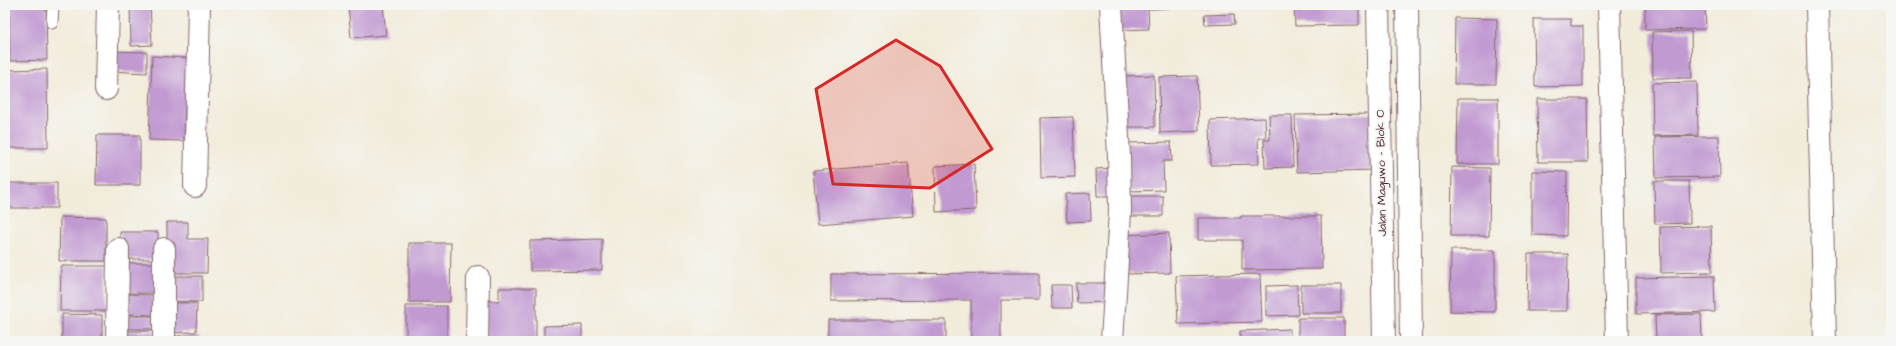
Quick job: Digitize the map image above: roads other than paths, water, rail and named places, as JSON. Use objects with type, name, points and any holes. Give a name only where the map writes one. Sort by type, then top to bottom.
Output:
[{"type":"street","points":[[106,89],[108,5]]},
{"type":"street","points":[[195,186],[199,5]]},
{"type":"street","points":[[1111,5],[1120,156],[1120,212],[1112,341]]},
{"type":"street","name":"Jalan Maguwo - Blok O","points":[[1378,5],[1384,341]]},
{"type":"street","points":[[1407,5],[1411,341]]},
{"type":"street","points":[[1609,5],[1617,341]]},
{"type":"street","points":[[1817,5],[1824,341]]},
{"type":"street","points":[[117,341],[118,249]]},
{"type":"street","points":[[164,249],[164,341]]},
{"type":"street","points":[[477,341],[478,277]]},
{"type":"lane","points":[[52,5],[52,23]]}]
